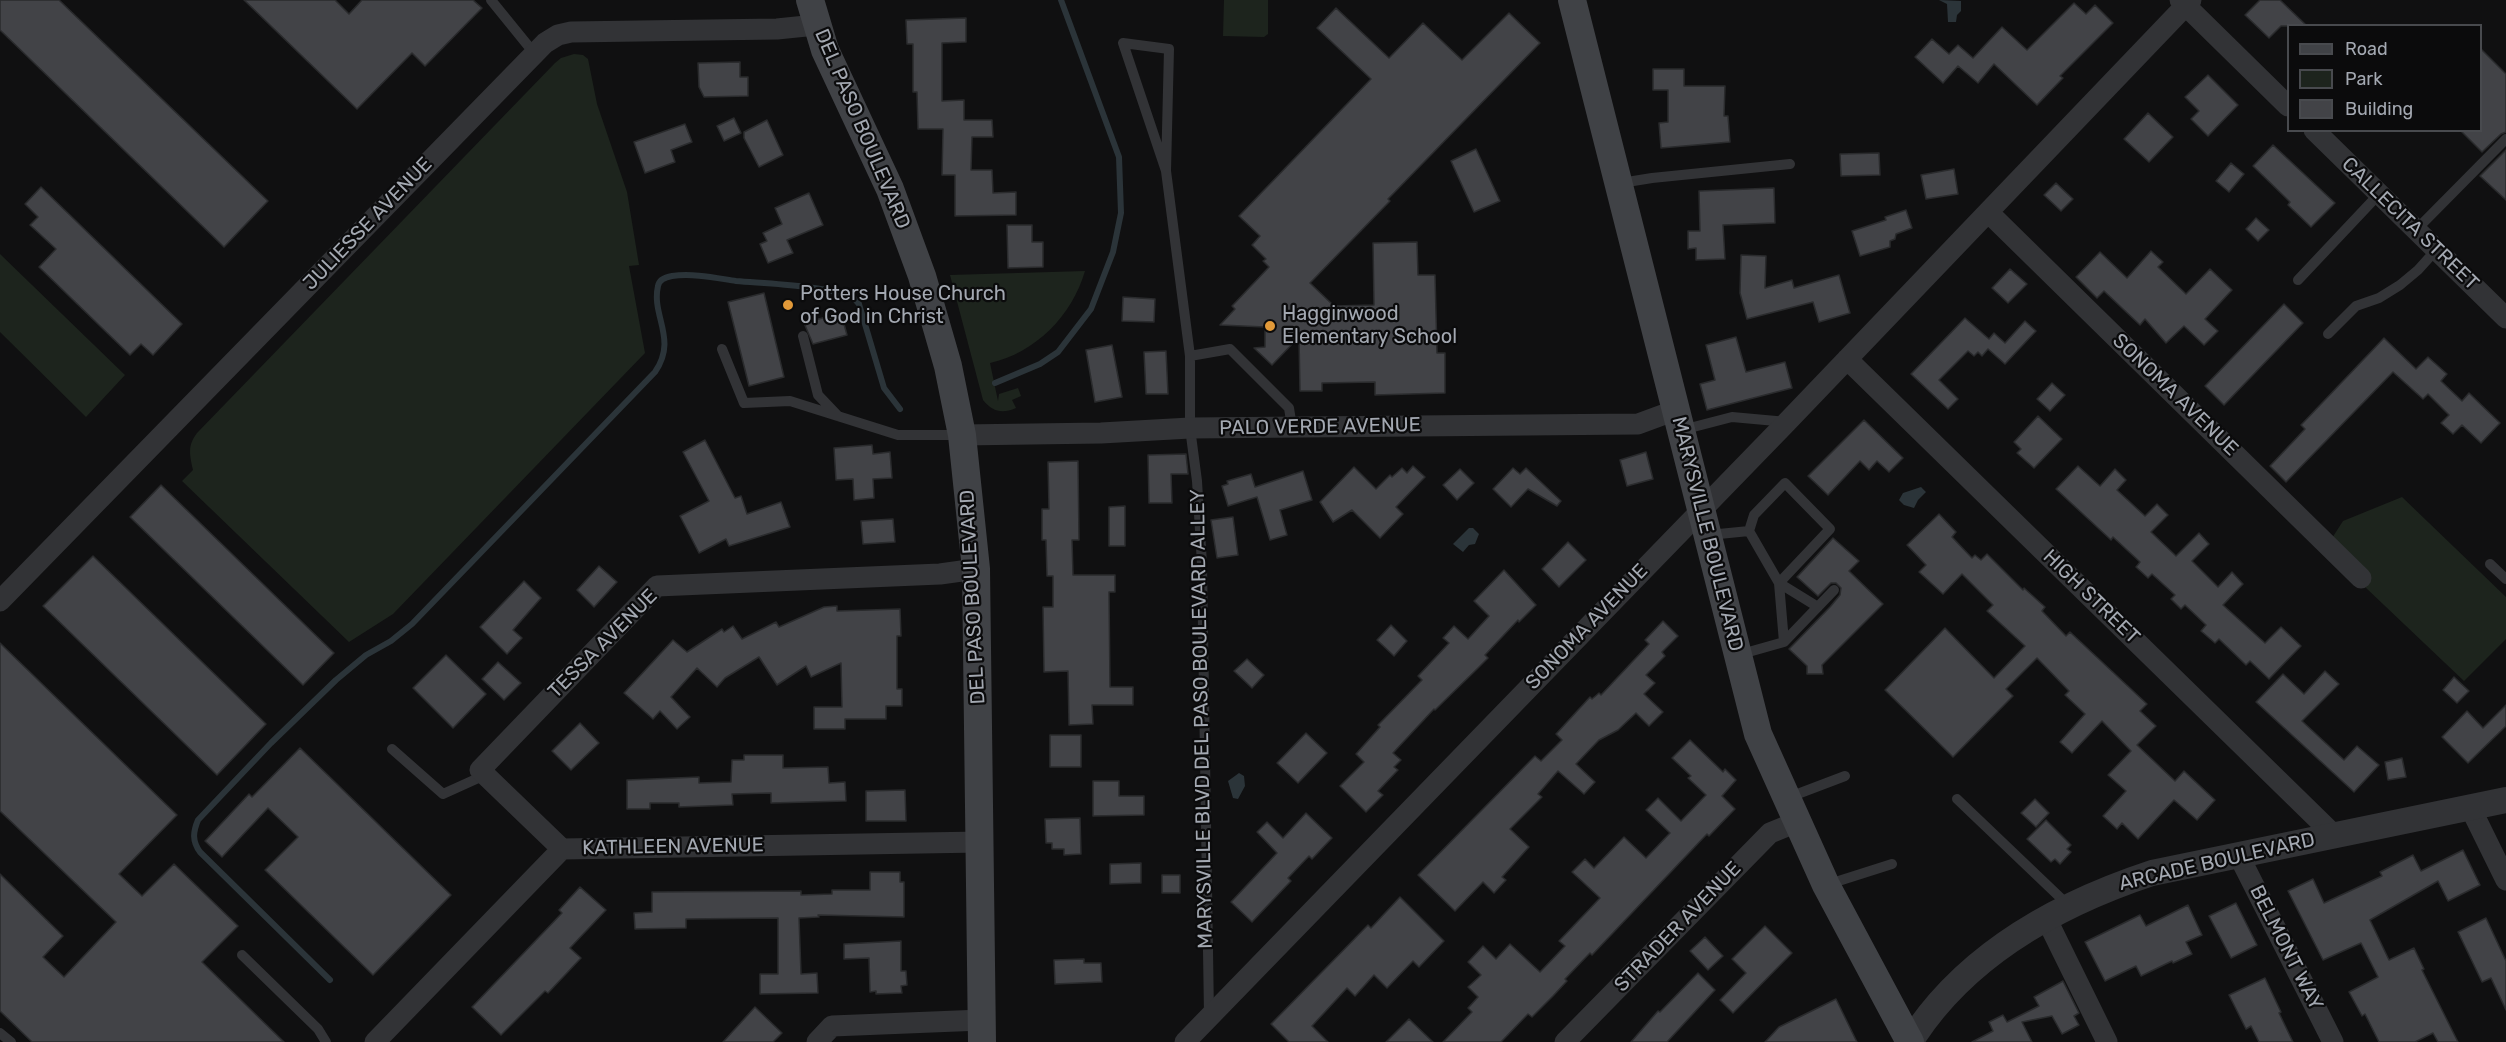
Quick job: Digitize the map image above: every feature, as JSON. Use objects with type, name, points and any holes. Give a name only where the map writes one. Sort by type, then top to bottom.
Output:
[{"type":"main road","name":"MARYSVILLE BOULEVARD","points":[[1572,0],[1758,734],[1826,885],[1910,1042]]},
{"type":"main road","name":"DEL PASO BOULEVARD","points":[[813,13],[836,78],[890,189],[922,276],[948,366],[962,435],[976,569],[982,1031]]},
{"type":"street","points":[[2186,2],[2287,104]]},
{"type":"street","name":"SONOMA AVENUE","points":[[1185,1042],[1705,522],[1787,422],[2186,2]]},
{"type":"street","name":"JULIESSE AVENUE","points":[[0,602],[534,52],[558,35],[571,32],[777,29],[813,13]]},
{"type":"street","name":"CALLECITA STREET","points":[[2315,132],[2506,318]]},
{"type":"street","name":"SONOMA AVENUE","points":[[1988,212],[2361,578]]},
{"type":"street","name":"HIGH STREET","points":[[1847,359],[2334,835]]},
{"type":"street","name":"PALO VERDE AVENUE","points":[[962,435],[1101,433],[1190,428],[1638,424],[1679,420]]},
{"type":"street","name":"TESSA AVENUE","points":[[485,775],[480,770],[657,586],[940,574],[976,569]]},
{"type":"street","points":[[485,775],[562,849]]},
{"type":"street","name":"ARCADE BOULEVARD","points":[[1910,1042],[1948,995],[1982,963],[2046,918],[2108,887],[2152,873],[2238,854],[2506,800]]},
{"type":"street","points":[[2470,807],[2506,880]]},
{"type":"street","name":"STRADER AVENUE","points":[[1565,1042],[1792,811]]},
{"type":"street","name":"KATHLEEN AVENUE","points":[[375,1042],[562,849],[981,842]]},
{"type":"street","name":"BELMONT WAY","points":[[2238,854],[2333,1042]]},
{"type":"street","points":[[2046,918],[2107,1042]]},
{"type":"street","points":[[817,1042],[832,1026],[982,1031]]},
{"type":"lane","points":[[491,0],[534,52]]},
{"type":"lane","name":"MARYSVILLE BLVD DEL PASO BOULEVARD ALLEY","points":[[1166,171],[1123,44],[1170,49],[1166,171],[1190,356],[1190,428],[1197,481],[1202,564],[1209,1018]]},
{"type":"lane","points":[[2416,230],[2506,139]]},
{"type":"lane","points":[[1618,184],[1652,178],[1791,164]]},
{"type":"lane","points":[[2298,279],[2379,194]]},
{"type":"lane","points":[[2328,334],[2356,306],[2379,298],[2400,285],[2436,250]]},
{"type":"lane","points":[[802,336],[819,395],[838,416]]},
{"type":"lane","points":[[722,349],[744,403],[790,401],[898,435],[962,435]]},
{"type":"lane","points":[[1190,356],[1230,350],[1289,408],[1292,427]]},
{"type":"lane","points":[[1679,420],[1732,417],[1787,422]]},
{"type":"lane","points":[[1779,583],[1830,529],[1785,483],[1754,515],[1749,531],[1779,583],[1784,642]]},
{"type":"lane","points":[[1705,522],[1749,531]]},
{"type":"lane","points":[[2490,564],[2506,579]]},
{"type":"lane","points":[[1779,583],[1818,607]]},
{"type":"lane","points":[[1738,655],[1784,642],[1834,590]]},
{"type":"lane","points":[[392,749],[443,794],[485,775]]},
{"type":"lane","points":[[1792,811],[1845,776]]},
{"type":"lane","points":[[1957,799],[2068,905]]},
{"type":"lane","points":[[1826,885],[1892,864]]},
{"type":"lane","points":[[242,955],[318,1029],[326,1042]]},
{"type":"lane","points":[[0,1033],[11,1042]]},
{"type":"green space","points":[[1224,0],[1268,0],[1268,34],[1264,37],[1223,36]]},
{"type":"green space","points":[[574,54],[583,55],[588,59],[597,104],[627,192],[639,265],[629,266],[645,353],[393,614],[349,642],[182,481],[193,470],[190,455],[192,442],[197,433],[555,63],[561,58]]},
{"type":"green space","points":[[0,254],[125,375],[86,417],[0,332]]},
{"type":"green space","points":[[1085,271],[1071,303],[1050,330],[1022,351],[990,363],[998,401],[999,394],[1018,388],[1021,396],[1012,400],[1016,408],[1011,410],[998,411],[990,407],[983,400],[950,275]]},
{"type":"green space","points":[[2402,497],[2506,597],[2506,639],[2464,681],[2325,549],[2343,521]]},
{"type":"shaded area","points":[[1939,0],[1961,1],[1961,11],[1957,15],[1956,22],[1948,22],[1947,4]]},
{"type":"shaded area","points":[[1921,487],[1926,492],[1914,508],[1904,505],[1899,500],[1903,493]]},
{"type":"shaded area","points":[[1469,528],[1473,528],[1479,534],[1475,544],[1469,545],[1463,552],[1453,544]]},
{"type":"shaded area","points":[[1239,773],[1244,776],[1245,786],[1238,799],[1233,798],[1228,781]]},
{"type":"building","points":[[0,0],[59,0],[268,201],[224,247],[0,30]]},
{"type":"building","points":[[244,0],[335,0],[349,14],[362,0],[473,0],[482,8],[425,66],[412,53],[357,109]]},
{"type":"building","points":[[2260,0],[2280,0],[2305,24],[2281,26],[2269,38],[2245,15]]},
{"type":"building","points":[[2074,3],[2086,14],[2095,5],[2113,23],[2060,76],[2063,78],[2037,105],[1994,64],[1978,83],[1958,66],[1943,83],[1915,57],[1932,39],[1949,54],[1958,45],[1973,58],[2002,27],[2027,50]]},
{"type":"building","points":[[1336,8],[1389,58],[1423,23],[1462,60],[1509,13],[1540,43],[1388,199],[1390,201],[1310,283],[1334,306],[1374,305],[1373,243],[1417,242],[1418,275],[1435,275],[1437,353],[1445,353],[1445,393],[1375,395],[1375,382],[1322,383],[1322,391],[1300,391],[1299,337],[1272,365],[1254,348],[1265,347],[1265,327],[1220,325],[1235,309],[1232,306],[1269,267],[1263,261],[1266,259],[1252,245],[1260,236],[1239,216],[1371,79],[1317,28]]},
{"type":"building","points":[[966,18],[966,42],[942,43],[942,101],[964,100],[964,120],[992,120],[993,137],[972,137],[971,170],[992,170],[993,193],[1016,192],[1016,215],[955,216],[955,175],[942,175],[943,129],[918,129],[917,92],[913,92],[913,44],[907,44],[906,20]]},
{"type":"building","points":[[2482,50],[2506,74],[2506,132],[2482,152],[2462,132],[2482,132]]},
{"type":"building","points":[[740,62],[740,77],[748,77],[748,96],[704,97],[699,87],[698,63]]},
{"type":"building","points":[[1653,69],[1684,69],[1684,86],[1725,86],[1724,116],[1728,116],[1730,142],[1661,148],[1659,123],[1668,122],[1668,90],[1653,90]]},
{"type":"building","points":[[2208,75],[2238,105],[2208,136],[2191,119],[2199,111],[2185,97]]},
{"type":"building","points":[[2148,113],[2173,137],[2149,162],[2124,139]]},
{"type":"building","points":[[734,118],[741,133],[724,141],[717,126]]},
{"type":"building","points":[[767,120],[783,155],[759,167],[744,138],[744,132]]},
{"type":"building","points":[[685,124],[692,142],[671,150],[675,162],[645,173],[634,142]]},
{"type":"building","points":[[2273,145],[2335,203],[2311,227],[2288,205],[2290,202],[2253,166]]},
{"type":"building","points":[[1476,149],[1500,201],[1474,212],[1451,161]]},
{"type":"building","points":[[2506,150],[2506,200],[2480,176]]},
{"type":"building","points":[[1879,153],[1880,175],[1841,176],[1840,154]]},
{"type":"building","points":[[2231,163],[2244,174],[2229,192],[2216,181]]},
{"type":"building","points":[[1954,169],[1958,194],[1926,199],[1921,175]]},
{"type":"building","points":[[2056,183],[2073,199],[2061,211],[2044,195]]},
{"type":"building","points":[[41,187],[182,324],[153,355],[141,344],[130,355],[39,267],[56,249],[30,225],[38,217],[25,204]]},
{"type":"building","points":[[1774,188],[1775,223],[1723,225],[1725,259],[1696,260],[1696,248],[1688,249],[1688,231],[1700,231],[1699,191]]},
{"type":"building","points":[[809,193],[823,225],[787,240],[793,253],[768,263],[760,244],[767,241],[763,233],[782,224],[775,208]]},
{"type":"building","points":[[1906,210],[1912,228],[1896,234],[1895,239],[1890,241],[1890,247],[1860,256],[1852,231],[1886,220],[1885,217]]},
{"type":"building","points":[[2256,218],[2269,230],[2258,241],[2246,229]]},
{"type":"building","points":[[1007,225],[1032,225],[1032,242],[1043,242],[1043,267],[1008,268]]},
{"type":"building","points":[[2151,251],[2163,262],[2158,267],[2186,294],[2210,269],[2232,290],[2205,319],[2218,331],[2204,345],[2184,326],[2166,343],[2145,319],[2140,325],[2104,291],[2097,298],[2076,277],[2100,252],[2127,278]]},
{"type":"building","points":[[1741,255],[1766,256],[1765,288],[1792,280],[1794,288],[1839,275],[1850,313],[1819,322],[1813,302],[1747,319],[1740,293]]},
{"type":"building","points":[[2010,269],[2027,284],[2008,303],[1992,288]]},
{"type":"building","points":[[764,293],[784,377],[749,386],[728,302]]},
{"type":"building","points":[[1123,297],[1155,299],[1154,322],[1122,321]]},
{"type":"building","points":[[2284,304],[2303,323],[2224,405],[2205,386]]},
{"type":"building","points":[[841,313],[847,335],[813,344],[804,323]]},
{"type":"building","points":[[1965,318],[1989,339],[1994,333],[2005,343],[2025,321],[2036,331],[2005,364],[1988,349],[1982,356],[1978,352],[1974,356],[1968,351],[1939,380],[1958,399],[1948,409],[1911,374]]},
{"type":"building","points":[[1736,337],[1746,372],[1785,362],[1792,388],[1707,410],[1700,384],[1715,380],[1706,345]]},
{"type":"building","points":[[2384,338],[2416,369],[2428,357],[2447,374],[2441,381],[2462,401],[2469,393],[2500,423],[2481,443],[2462,425],[2453,434],[2441,423],[2449,415],[2428,394],[2423,399],[2393,372],[2286,482],[2270,466],[2305,429],[2301,425]]},
{"type":"building","points":[[1112,345],[1122,397],[1095,402],[1086,350]]},
{"type":"building","points":[[1166,351],[1168,394],[1146,394],[1144,352]]},
{"type":"building","points":[[2052,383],[2065,395],[2050,411],[2037,399]]},
{"type":"building","points":[[2038,416],[2062,439],[2034,468],[2017,453],[2021,449],[2014,442]]},
{"type":"building","points":[[1864,420],[1903,458],[1889,472],[1877,461],[1869,470],[1860,461],[1828,495],[1808,476]]},
{"type":"building","points":[[705,440],[735,498],[741,496],[747,514],[781,502],[790,527],[729,546],[726,539],[699,553],[680,516],[709,501],[683,452]]},
{"type":"building","points":[[872,445],[873,454],[890,452],[892,478],[873,479],[874,498],[854,500],[853,479],[836,480],[834,448]]},
{"type":"building","points":[[1646,452],[1653,479],[1627,486],[1620,460]]},
{"type":"building","points":[[1186,454],[1188,474],[1171,474],[1172,503],[1149,503],[1148,455]]},
{"type":"building","points":[[1078,461],[1079,540],[1072,540],[1073,575],[1115,575],[1115,592],[1109,592],[1110,687],[1133,687],[1133,705],[1092,705],[1093,724],[1069,725],[1068,671],[1044,672],[1043,607],[1053,607],[1053,576],[1047,576],[1046,540],[1042,540],[1042,509],[1049,509],[1048,462]]},
{"type":"building","points":[[1413,466],[1425,477],[1396,507],[1403,514],[1380,538],[1352,510],[1333,522],[1320,502],[1354,467],[1376,489],[1390,475],[1392,477],[1402,468],[1407,473]]},
{"type":"building","points":[[2078,466],[2100,486],[2115,469],[2126,480],[2117,490],[2145,516],[2157,504],[2168,515],[2151,532],[2176,556],[2199,533],[2209,544],[2192,561],[2218,587],[2232,572],[2243,584],[2223,605],[2265,643],[2281,627],[2301,646],[2269,679],[2250,661],[2246,665],[2219,639],[2215,643],[2201,631],[2206,625],[2185,605],[2181,609],[2171,599],[2175,595],[2152,574],[2148,578],[2136,567],[2140,562],[2113,537],[2111,540],[2056,489]]},
{"type":"building","points":[[1513,468],[1520,474],[1526,468],[1561,501],[1557,506],[1528,489],[1511,507],[1493,489]]},
{"type":"building","points":[[1460,469],[1474,483],[1457,500],[1443,485]]},
{"type":"building","points":[[1303,471],[1312,500],[1280,510],[1287,535],[1270,540],[1257,497],[1228,506],[1222,486],[1228,484],[1227,481],[1251,474],[1255,487]]},
{"type":"building","points":[[161,485],[334,653],[303,685],[130,517]]},
{"type":"building","points":[[1125,506],[1125,546],[1109,546],[1109,507]]},
{"type":"building","points":[[1939,514],[1956,532],[1952,537],[1972,558],[1975,555],[1981,560],[1987,554],[2023,590],[2024,588],[2045,607],[2042,611],[2066,636],[2070,632],[2147,704],[2140,711],[2156,726],[2137,745],[2175,781],[2184,771],[2215,800],[2197,820],[2174,800],[2138,839],[2122,823],[2117,829],[2103,816],[2126,791],[2108,775],[2131,751],[2102,721],[2072,753],[2060,742],[2085,714],[2065,695],[2069,691],[2037,658],[2006,689],[2013,696],[1953,757],[1885,690],[1945,628],[1994,678],[2025,646],[1987,611],[1993,605],[1962,574],[1943,594],[1919,572],[1926,565],[1907,545]]},
{"type":"building","points":[[1233,517],[1238,555],[1217,558],[1211,520]]},
{"type":"building","points":[[893,519],[895,542],[863,544],[861,521]]},
{"type":"building","points":[[1833,538],[1859,561],[1849,571],[1883,604],[1822,665],[1823,674],[1807,674],[1807,666],[1789,649],[1830,607],[1840,595],[1841,588],[1836,583],[1831,583],[1818,596],[1797,577]]},
{"type":"building","points":[[1568,542],[1586,560],[1559,587],[1542,569]]},
{"type":"building","points":[[93,556],[266,724],[217,775],[43,606]]},
{"type":"building","points":[[599,566],[617,582],[594,607],[577,590]]},
{"type":"building","points":[[1504,570],[1536,605],[1519,622],[1518,620],[1485,655],[1488,658],[1434,709],[1393,753],[1401,760],[1394,767],[1398,770],[1378,791],[1383,795],[1366,812],[1340,786],[1364,762],[1356,754],[1380,727],[1378,725],[1422,680],[1418,676],[1449,643],[1443,638],[1454,626],[1468,639],[1489,616],[1474,601]]},
{"type":"building","points":[[524,581],[541,598],[513,630],[522,638],[507,654],[480,627]]},
{"type":"building","points":[[837,606],[837,611],[900,609],[901,636],[897,636],[897,689],[902,689],[902,706],[886,706],[886,719],[845,719],[845,729],[814,729],[814,707],[842,707],[841,663],[811,677],[806,666],[777,685],[759,657],[725,678],[717,687],[697,668],[671,697],[690,717],[677,729],[660,711],[653,719],[624,693],[673,640],[687,652],[722,629],[724,632],[733,626],[742,639],[776,622],[779,627],[824,607]]},
{"type":"building","points":[[1663,621],[1678,636],[1662,652],[1665,656],[1646,675],[1655,683],[1644,694],[1663,712],[1649,726],[1636,713],[1618,730],[1599,740],[1576,764],[1595,782],[1584,794],[1558,771],[1538,794],[1542,797],[1510,829],[1529,847],[1502,877],[1506,880],[1494,893],[1483,882],[1455,911],[1418,875],[1535,756],[1541,761],[1562,740],[1556,734],[1590,697],[1592,699],[1599,693],[1601,695],[1649,644],[1645,640]]},
{"type":"building","points":[[1391,625],[1407,641],[1394,656],[1377,640]]},
{"type":"building","points":[[0,643],[177,815],[119,874],[142,896],[174,864],[238,926],[202,962],[284,1042],[32,1042],[0,1011],[0,874],[63,936],[43,957],[64,977],[116,922],[0,811]]},
{"type":"building","points":[[446,655],[486,694],[453,728],[413,688]]},
{"type":"building","points":[[1247,659],[1264,675],[1252,688],[1234,671]]},
{"type":"building","points":[[498,662],[521,683],[504,700],[482,679]]},
{"type":"building","points":[[2325,671],[2339,684],[2302,721],[2344,760],[2357,746],[2379,765],[2354,792],[2256,702],[2283,674],[2304,694]]},
{"type":"building","points":[[2454,677],[2469,691],[2457,703],[2443,690]]},
{"type":"building","points":[[2506,705],[2506,726],[2468,763],[2442,737],[2467,711],[2483,728]]},
{"type":"building","points":[[580,723],[599,743],[571,770],[552,751]]},
{"type":"building","points":[[1306,733],[1327,753],[1298,783],[1277,763]]},
{"type":"building","points":[[1050,735],[1081,735],[1081,767],[1050,767]]},
{"type":"building","points":[[1690,740],[1723,772],[1725,769],[1736,780],[1722,796],[1735,809],[1709,836],[1707,834],[1592,955],[1590,953],[1532,1017],[1528,1014],[1501,1042],[1443,1042],[1472,1012],[1468,1008],[1478,997],[1468,987],[1481,975],[1468,962],[1483,946],[1496,959],[1510,944],[1540,972],[1565,946],[1559,941],[1600,898],[1572,872],[1585,859],[1594,868],[1624,837],[1646,858],[1670,833],[1646,810],[1658,798],[1681,821],[1706,795],[1688,778],[1691,776],[1672,758]]},
{"type":"building","points":[[300,748],[451,895],[373,975],[265,870],[298,837],[268,808],[222,857],[205,841],[249,794],[252,797]]},
{"type":"building","points":[[744,755],[783,755],[783,768],[828,767],[829,783],[845,782],[846,801],[771,803],[771,793],[732,794],[733,805],[679,807],[679,803],[650,803],[650,809],[627,809],[627,780],[699,777],[699,783],[731,782],[732,760],[744,760]]},
{"type":"building","points":[[2402,758],[2406,777],[2388,780],[2385,762]]},
{"type":"building","points":[[1093,781],[1119,781],[1119,796],[1144,796],[1144,815],[1093,816]]},
{"type":"building","points":[[905,790],[906,821],[866,821],[866,791]]},
{"type":"building","points":[[2035,799],[2049,813],[2036,827],[2021,813]]},
{"type":"building","points":[[1306,813],[1332,838],[1312,859],[1309,856],[1288,878],[1291,881],[1252,922],[1231,902],[1277,853],[1257,832],[1267,822],[1283,838]]},
{"type":"building","points":[[1080,818],[1081,854],[1064,855],[1064,849],[1052,849],[1052,843],[1046,843],[1045,819]]},
{"type":"building","points":[[2046,820],[2071,845],[2067,849],[2071,852],[2060,864],[2055,859],[2051,862],[2027,839]]},
{"type":"building","points":[[2463,850],[2480,885],[2448,901],[2438,881],[2370,920],[2389,960],[2414,948],[2424,969],[2422,970],[2458,1042],[2438,1042],[2433,1033],[2415,1042],[2379,1042],[2365,1014],[2362,1016],[2349,992],[2378,977],[2361,943],[2323,960],[2288,891],[2313,879],[2324,903],[2382,876],[2380,872],[2413,855],[2421,871]]},
{"type":"building","points":[[1141,863],[1141,883],[1110,884],[1110,864]]},
{"type":"building","points":[[870,872],[900,872],[900,882],[904,882],[904,917],[818,915],[819,917],[799,918],[801,974],[817,973],[818,993],[760,994],[760,974],[778,974],[778,918],[686,919],[686,928],[635,929],[634,913],[652,912],[652,892],[801,891],[801,895],[832,894],[832,890],[870,890]]},
{"type":"building","points":[[1162,875],[1180,875],[1180,893],[1162,893]]},
{"type":"building","points":[[580,887],[606,910],[570,948],[581,958],[548,993],[545,991],[501,1035],[472,1007],[562,913],[559,910]]},
{"type":"building","points":[[1400,897],[1444,941],[1419,967],[1413,961],[1387,988],[1374,975],[1355,996],[1347,988],[1312,1026],[1328,1042],[1289,1042],[1271,1024],[1368,925],[1371,928]]},
{"type":"building","points":[[2236,903],[2257,945],[2231,958],[2209,916]]},
{"type":"building","points":[[2188,905],[2202,935],[2186,942],[2192,954],[2141,976],[2136,966],[2105,981],[2085,942],[2140,915],[2146,926]]},
{"type":"building","points":[[2486,918],[2506,961],[2506,1010],[2491,978],[2482,982],[2458,932]]},
{"type":"building","points":[[1765,926],[1792,953],[1733,1013],[1720,1000],[1746,973],[1732,959]]},
{"type":"building","points":[[1705,937],[1723,956],[1708,970],[1690,951]]},
{"type":"building","points":[[901,941],[901,971],[906,971],[907,985],[901,986],[902,993],[876,994],[876,991],[870,992],[869,958],[844,959],[844,944]]},
{"type":"building","points":[[1084,959],[1084,963],[1101,963],[1102,982],[1055,984],[1054,960]]},
{"type":"building","points":[[1698,973],[1715,990],[1667,1042],[1631,1042],[1658,1011],[1660,1012]]},
{"type":"building","points":[[2265,978],[2293,1042],[2259,1042],[2251,1026],[2246,1029],[2229,995]]},
{"type":"building","points":[[2063,981],[2079,1013],[2074,1016],[2079,1025],[2062,1034],[2052,1016],[2022,1022],[2032,1042],[1972,1042],[1993,1031],[1989,1022],[2003,1015],[2007,1022],[2039,1006],[2034,997]]},
{"type":"building","points":[[1836,999],[1857,1042],[1765,1042],[1779,1027]]},
{"type":"building","points":[[755,1007],[782,1033],[773,1042],[723,1042]]},
{"type":"building","points":[[1409,1019],[1433,1042],[1386,1042]]},
{"type":"waterway","points":[[995,383],[1040,364],[1058,352],[1091,309],[1113,252],[1121,213],[1119,157],[1061,0]]},
{"type":"waterway","points":[[330,980],[200,852],[194,836],[198,820],[271,743],[336,680],[366,655],[391,641],[412,624],[655,372],[664,349],[657,297],[661,280],[672,276],[696,275],[809,287],[852,296],[859,304],[884,388],[900,409]]},
{"type":"place","name":"Potters House Church of God in Christ","points":[[788,305]]},
{"type":"place","name":"Hagginwood Elementary School","points":[[1270,326]]}]
